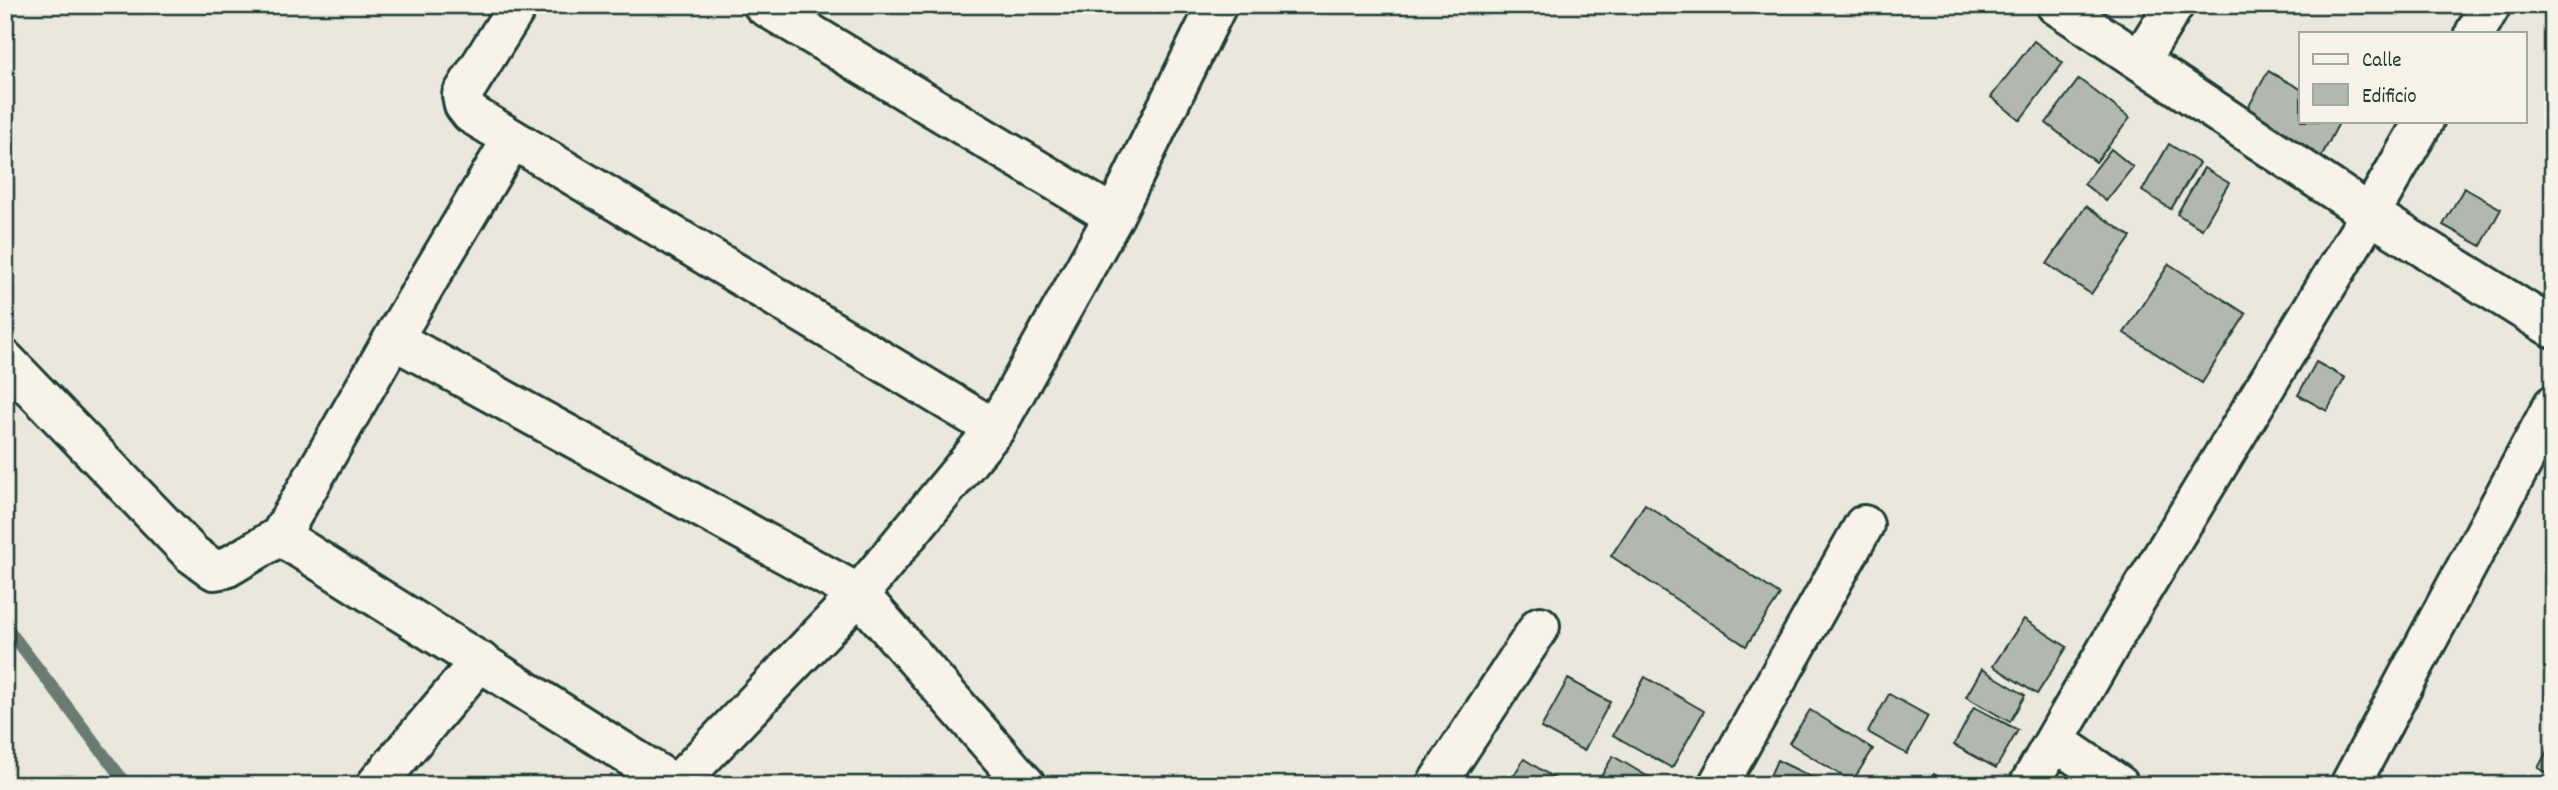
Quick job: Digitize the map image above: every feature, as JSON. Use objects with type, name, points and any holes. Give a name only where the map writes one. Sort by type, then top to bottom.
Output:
[{"type":"street","points":[[518,5],[462,95],[464,105],[471,114],[996,429]]},
{"type":"street","points":[[763,5],[1114,216]]},
{"type":"street","points":[[280,536],[676,785],[859,594],[996,429],[1114,216],[1217,5]]},
{"type":"street","points":[[2056,5],[2370,214],[2553,328]]},
{"type":"street","points":[[2140,60],[2174,5]]},
{"type":"street","points":[[2475,32],[2491,5]]},
{"type":"street","points":[[2029,785],[2135,601],[2423,122]]},
{"type":"street","points":[[5,360],[192,554],[214,570],[226,568],[280,536],[512,139]]},
{"type":"street","points":[[393,339],[859,594],[1026,785]]},
{"type":"street","points":[[2350,785],[2553,405]]},
{"type":"street","points":[[1718,785],[1864,525]]},
{"type":"street","points":[[1436,785],[1540,626]]},
{"type":"street","points":[[376,785],[480,661]]},
{"type":"street","points":[[2055,741],[2119,785]]},
{"type":"building","points":[[2034,41],[2063,63],[2020,120],[1991,97]]},
{"type":"building","points":[[2268,71],[2299,88],[2299,122],[2339,122],[2320,159],[2243,117]]},
{"type":"building","points":[[2079,79],[2130,118],[2096,162],[2046,123]]},
{"type":"building","points":[[2169,144],[2199,163],[2171,209],[2142,191]]},
{"type":"building","points":[[2111,149],[2133,167],[2106,201],[2084,184]]},
{"type":"building","points":[[2204,168],[2229,183],[2202,229],[2177,214]]},
{"type":"building","points":[[2464,188],[2501,209],[2481,246],[2443,225]]},
{"type":"building","points":[[2086,206],[2131,237],[2091,294],[2047,264]]},
{"type":"building","points":[[2169,264],[2246,314],[2202,383],[2124,333]]},
{"type":"building","points":[[2316,362],[2345,378],[2327,411],[2298,395]]},
{"type":"building","points":[[1645,504],[1780,595],[1746,646],[1611,556]]},
{"type":"building","points":[[2024,619],[2067,647],[2037,694],[1993,666]]},
{"type":"building","points":[[1982,669],[2025,695],[2010,722],[1966,697]]},
{"type":"building","points":[[1645,677],[1704,711],[1672,768],[1613,735]]},
{"type":"building","points":[[1568,679],[1610,702],[1584,751],[1541,728]]},
{"type":"building","points":[[1889,694],[1928,716],[1907,754],[1868,732]]},
{"type":"building","points":[[1974,707],[2018,730],[1996,768],[1954,745]]},
{"type":"building","points":[[1810,710],[1873,749],[1852,782],[1789,743]]},
{"type":"building","points":[[2547,751],[2553,754],[2553,776],[2538,768]]},
{"type":"building","points":[[1613,756],[1662,785],[1596,785]]},
{"type":"building","points":[[1524,759],[1565,785],[1508,785]]},
{"type":"building","points":[[1777,760],[1824,783],[1823,785],[1766,785]]},
{"type":"building","points":[[1934,774],[1953,785],[1928,785]]},
{"type":"waterway","points":[[5,625],[127,785]]}]
